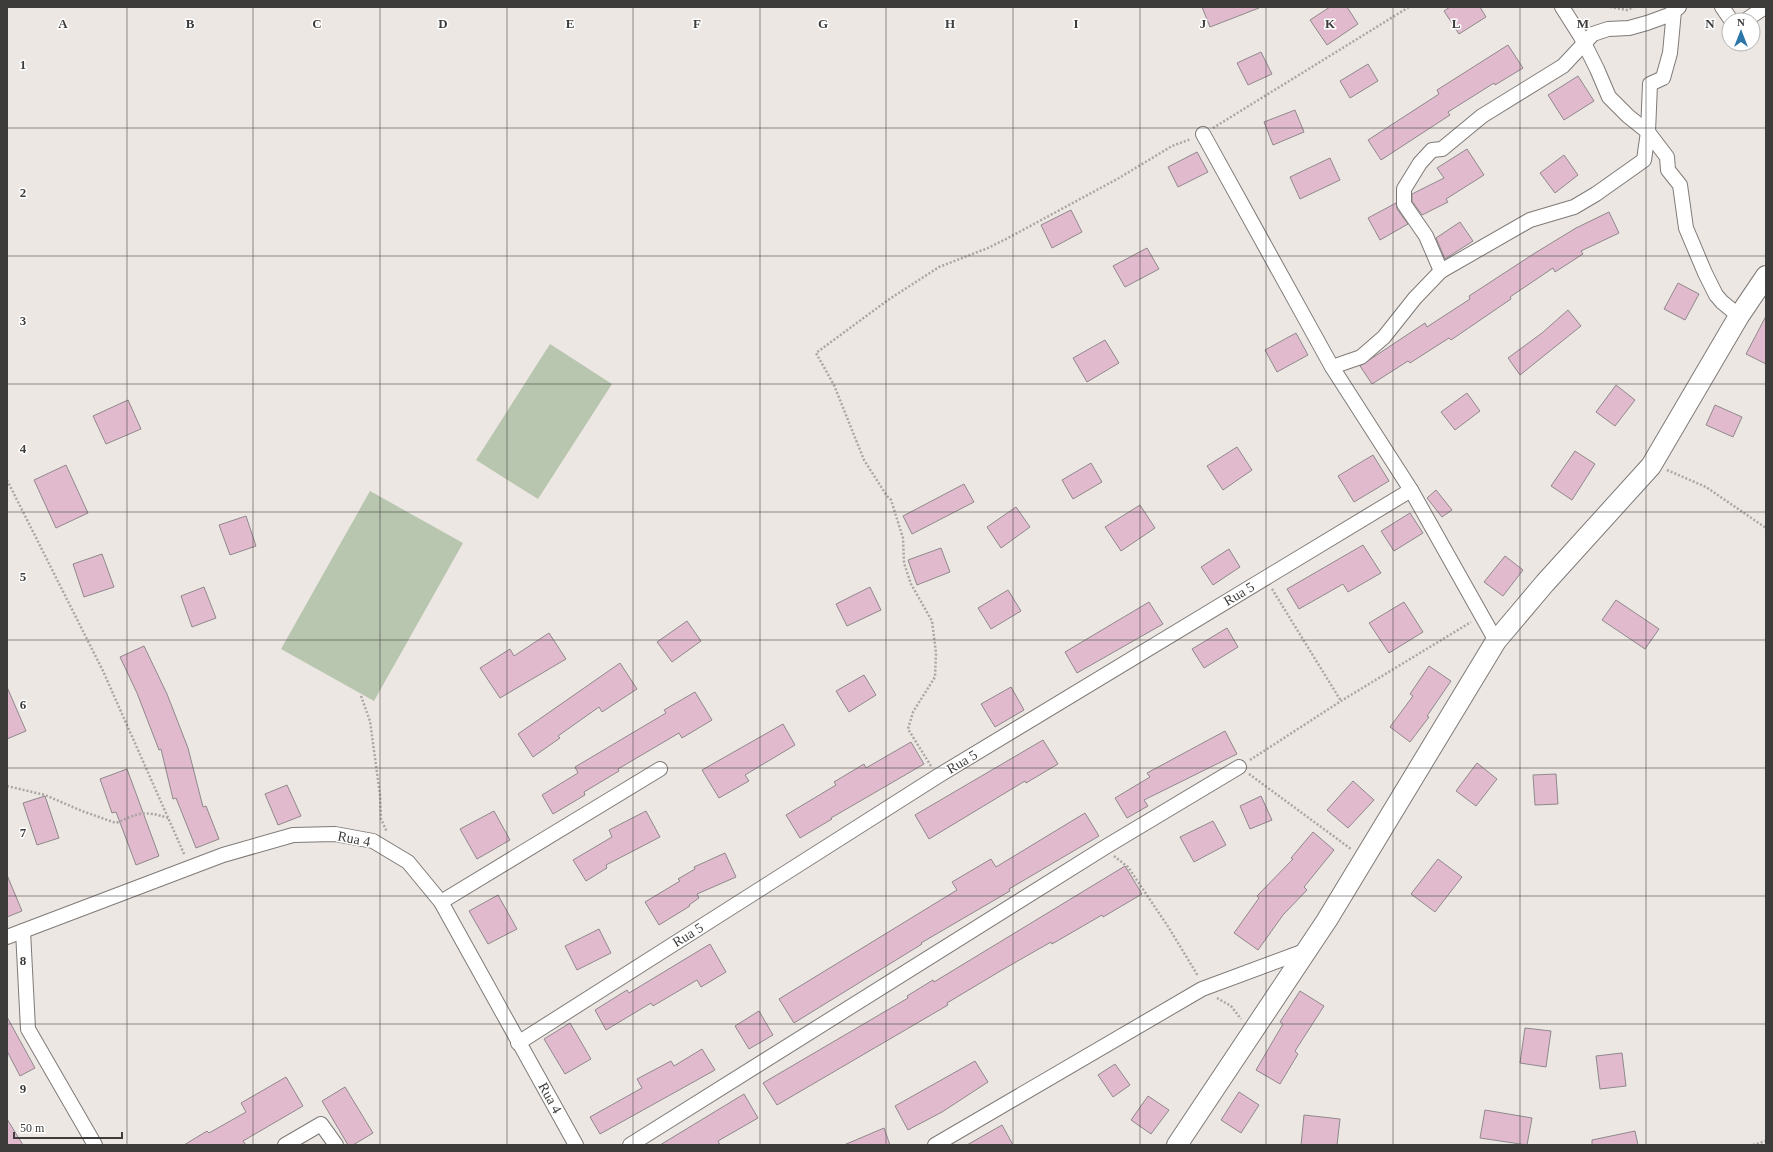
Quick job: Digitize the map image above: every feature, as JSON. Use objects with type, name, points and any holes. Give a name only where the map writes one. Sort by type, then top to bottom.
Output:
[{"type":"street","points":[[1562,7],[1584,43],[1609,97],[1628,116],[1648,132],[1667,157],[1668,170],[1680,185],[1686,228],[1710,284],[1722,302],[1740,316]]},
{"type":"street","points":[[1332,367],[1361,357],[1384,337],[1415,298],[1441,271],[1530,220],[1574,207],[1596,194],[1644,160],[1648,132],[1650,84],[1663,78],[1670,53],[1676,9]]},
{"type":"street","points":[[1441,271],[1426,236],[1404,204],[1404,190],[1420,163],[1432,150],[1442,149],[1482,116],[1563,66],[1593,34],[1608,29],[1629,28],[1647,23],[1670,15],[1676,9]]},
{"type":"street","points":[[1203,134],[1332,367],[1411,490],[1496,641]]},
{"type":"street","points":[[1177,1145],[1307,950],[1496,641],[1545,583],[1651,466],[1740,316],[1766,276]]},
{"type":"street","name":"Rua 5","points":[[518,1042],[938,776],[1411,490]]},
{"type":"street","points":[[630,1145],[1107,846],[1239,767]]},
{"type":"street","points":[[441,902],[660,768]]},
{"type":"street","name":"Rua 4","points":[[7,937],[223,855],[293,835],[335,834],[373,841],[408,862],[441,902],[576,1145]]},
{"type":"street","points":[[23,931],[28,1029],[95,1145]]},
{"type":"street","points":[[935,1145],[1202,989],[1307,950]]},
{"type":"street","points":[[285,1145],[321,1124],[336,1145]]},
{"type":"path","points":[[938,776],[908,729],[913,712],[935,677],[936,653],[932,621],[911,584],[904,563],[902,538],[891,500],[864,460],[834,385],[816,353],[900,292],[939,267],[1002,241],[1118,178],[1172,146],[1203,134],[1409,7]]},
{"type":"path","points":[[1610,7],[1627,10],[1634,7]]},
{"type":"path","points":[[1651,466],[1674,472],[1706,487],[1766,528]]},
{"type":"path","points":[[7,480],[103,671],[190,867]]},
{"type":"path","points":[[1265,578],[1341,701]]},
{"type":"path","points":[[1364,858],[1239,767],[1341,701],[1482,616]]},
{"type":"path","points":[[361,696],[370,721],[380,795],[381,819],[388,833]]},
{"type":"path","points":[[7,786],[45,795],[82,811],[116,823],[137,814],[151,812],[168,818]]},
{"type":"path","points":[[1107,846],[1114,857],[1128,867],[1170,928],[1199,977],[1202,989],[1231,1006],[1243,1021],[1249,1037]]},
{"type":"path","points":[[1753,1145],[1766,1141]]},
{"type":"green space","points":[[550,344],[612,384],[538,499],[476,460]]},
{"type":"green space","points":[[370,491],[463,543],[374,701],[281,649]]},
{"type":"building","points":[[1202,7],[1259,7],[1259,8],[1210,27]]},
{"type":"building","points":[[1330,7],[1347,7],[1358,24],[1327,45],[1310,20]]},
{"type":"building","points":[[1450,7],[1480,7],[1486,17],[1459,34],[1444,11]]},
{"type":"building","points":[[1508,45],[1523,68],[1495,85],[1494,83],[1448,112],[1450,115],[1381,160],[1368,140],[1439,94],[1437,90]]},
{"type":"building","points":[[1261,52],[1272,74],[1248,85],[1237,63]]},
{"type":"building","points":[[1368,64],[1378,81],[1350,98],[1340,81]]},
{"type":"building","points":[[1578,76],[1594,101],[1564,120],[1548,95]]},
{"type":"building","points":[[1295,110],[1304,132],[1273,145],[1264,122]]},
{"type":"building","points":[[1467,149],[1484,175],[1446,199],[1448,202],[1422,215],[1412,201],[1412,194],[1444,178],[1437,168]]},
{"type":"building","points":[[1197,152],[1208,172],[1178,187],[1168,167]]},
{"type":"building","points":[[1564,155],[1578,175],[1555,193],[1540,173]]},
{"type":"building","points":[[1330,158],[1340,180],[1300,199],[1290,177]]},
{"type":"building","points":[[1396,203],[1397,209],[1408,224],[1380,240],[1368,218]]},
{"type":"building","points":[[1071,210],[1082,232],[1052,248],[1041,225]]},
{"type":"building","points":[[1609,212],[1619,233],[1581,251],[1583,254],[1555,272],[1553,268],[1451,340],[1449,338],[1410,363],[1408,361],[1372,384],[1360,366],[1425,323],[1427,327],[1470,299],[1469,296],[1535,253],[1576,228]]},
{"type":"building","points":[[1460,222],[1473,241],[1445,259],[1436,238]]},
{"type":"building","points":[[1147,248],[1159,269],[1125,287],[1113,266]]},
{"type":"building","points":[[1678,283],[1699,294],[1685,320],[1664,309]]},
{"type":"building","points":[[1568,310],[1581,326],[1520,375],[1508,358],[1542,333]]},
{"type":"building","points":[[1766,316],[1766,364],[1746,354]]},
{"type":"building","points":[[1296,333],[1308,355],[1277,372],[1265,350]]},
{"type":"building","points":[[1105,340],[1119,363],[1087,382],[1073,358]]},
{"type":"building","points":[[1616,385],[1635,400],[1615,426],[1596,412]]},
{"type":"building","points":[[1467,393],[1480,411],[1455,430],[1441,412]]},
{"type":"building","points":[[128,400],[141,429],[106,444],[93,416]]},
{"type":"building","points":[[1715,405],[1742,417],[1733,437],[1706,425]]},
{"type":"building","points":[[1237,447],[1252,470],[1223,490],[1207,466]]},
{"type":"building","points":[[1575,451],[1595,464],[1572,500],[1551,486]]},
{"type":"building","points":[[1373,455],[1389,481],[1354,502],[1338,476]]},
{"type":"building","points":[[1091,463],[1102,482],[1073,499],[1062,480]]},
{"type":"building","points":[[66,465],[88,513],[56,528],[34,480]]},
{"type":"building","points":[[964,484],[974,502],[912,534],[903,516]]},
{"type":"building","points":[[1436,490],[1452,510],[1442,517],[1427,498]]},
{"type":"building","points":[[1140,505],[1155,528],[1121,551],[1105,527]]},
{"type":"building","points":[[1016,507],[1030,527],[1001,548],[987,527]]},
{"type":"building","points":[[1410,513],[1423,533],[1394,551],[1381,531]]},
{"type":"building","points":[[246,516],[256,546],[230,555],[219,525]]},
{"type":"building","points":[[1363,545],[1381,573],[1348,592],[1343,584],[1299,609],[1287,589]]},
{"type":"building","points":[[941,548],[950,572],[917,585],[908,560]]},
{"type":"building","points":[[1229,549],[1240,567],[1213,585],[1201,567]]},
{"type":"building","points":[[102,554],[114,587],[84,597],[73,564]]},
{"type":"building","points":[[1505,556],[1523,570],[1503,596],[1484,582]]},
{"type":"building","points":[[204,587],[216,618],[192,627],[181,596]]},
{"type":"building","points":[[870,587],[881,610],[847,626],[836,604]]},
{"type":"building","points":[[1008,590],[1021,611],[991,629],[978,608]]},
{"type":"building","points":[[1616,600],[1659,629],[1645,649],[1602,620]]},
{"type":"building","points":[[1149,602],[1163,624],[1077,673],[1065,652]]},
{"type":"building","points":[[1404,602],[1423,632],[1389,653],[1369,623]]},
{"type":"building","points":[[687,621],[701,641],[672,662],[657,642]]},
{"type":"building","points":[[1227,628],[1238,647],[1204,668],[1192,649]]},
{"type":"building","points":[[549,633],[566,659],[500,698],[480,668],[510,649],[514,656]]},
{"type":"building","points":[[144,646],[167,694],[188,748],[203,807],[206,806],[219,839],[196,848],[176,798],[173,799],[161,749],[159,750],[137,693],[120,657]]},
{"type":"building","points":[[620,663],[637,689],[602,712],[599,707],[558,736],[560,738],[533,757],[518,734]]},
{"type":"building","points":[[1429,666],[1451,681],[1427,716],[1429,717],[1410,742],[1390,727],[1413,696],[1410,694]]},
{"type":"building","points":[[864,675],[876,695],[849,712],[836,691]]},
{"type":"building","points":[[7,687],[26,731],[7,739]]},
{"type":"building","points":[[1011,687],[1024,710],[995,727],[981,704]]},
{"type":"building","points":[[695,692],[712,720],[682,738],[679,733],[618,769],[619,771],[584,792],[585,795],[553,814],[542,795],[578,773],[575,767],[666,713],[664,710]]},
{"type":"building","points":[[783,724],[795,745],[745,775],[749,781],[719,798],[702,770]]},
{"type":"building","points":[[1225,731],[1237,754],[1144,800],[1148,806],[1127,818],[1115,798],[1150,777],[1147,773]]},
{"type":"building","points":[[1043,740],[1058,764],[1026,783],[1025,781],[929,839],[915,815]]},
{"type":"building","points":[[911,742],[924,764],[831,818],[832,819],[800,838],[786,815],[836,785],[834,782],[864,764],[866,768]]},
{"type":"building","points":[[1477,763],[1497,779],[1476,806],[1456,791]]},
{"type":"building","points":[[127,769],[159,856],[136,865],[116,812],[112,813],[100,779]]},
{"type":"building","points":[[1556,774],[1558,804],[1535,805],[1533,775]]},
{"type":"building","points":[[1353,781],[1374,800],[1348,828],[1327,810]]},
{"type":"building","points":[[287,785],[301,816],[278,825],[265,794]]},
{"type":"building","points":[[45,796],[59,838],[37,845],[23,803]]},
{"type":"building","points":[[1261,796],[1272,820],[1250,829],[1240,806]]},
{"type":"building","points":[[494,811],[510,840],[477,859],[460,829]]},
{"type":"building","points":[[646,811],[660,837],[606,865],[607,868],[586,881],[573,860],[612,837],[609,830]]},
{"type":"building","points":[[1085,813],[1099,836],[1009,889],[1010,891],[921,943],[922,944],[794,1023],[779,999],[957,890],[952,882],[991,859],[996,867]]},
{"type":"building","points":[[1213,821],[1226,845],[1194,862],[1180,837]]},
{"type":"building","points":[[1313,832],[1334,850],[1304,887],[1307,890],[1283,915],[1258,950],[1234,933],[1259,898],[1257,896],[1293,859],[1291,858]]},
{"type":"building","points":[[725,853],[736,877],[697,894],[699,898],[689,905],[690,906],[659,925],[645,902],[680,881],[678,879],[695,869],[694,867]]},
{"type":"building","points":[[1438,859],[1462,877],[1435,912],[1411,894]]},
{"type":"building","points":[[1125,866],[1142,894],[1103,917],[1102,915],[1052,944],[1051,942],[1002,970],[947,1003],[948,1005],[777,1105],[763,1083],[908,998],[907,996],[933,980],[934,982]]},
{"type":"building","points":[[7,875],[22,911],[7,917]]},
{"type":"building","points":[[498,895],[517,929],[488,944],[469,911]]},
{"type":"building","points":[[599,929],[611,953],[577,970],[565,946]]},
{"type":"building","points":[[710,944],[726,972],[701,987],[697,980],[653,1006],[651,1003],[606,1030],[595,1010],[627,990],[629,993]]},
{"type":"building","points":[[1300,991],[1324,1006],[1295,1051],[1298,1054],[1280,1084],[1256,1070],[1283,1024],[1280,1022]]},
{"type":"building","points":[[759,1011],[773,1035],[749,1049],[735,1026]]},
{"type":"building","points":[[7,1017],[35,1068],[20,1076],[7,1051]]},
{"type":"building","points":[[570,1023],[591,1059],[565,1074],[544,1039]]},
{"type":"building","points":[[1525,1028],[1551,1031],[1546,1067],[1520,1063]]},
{"type":"building","points":[[702,1049],[715,1070],[600,1134],[590,1117],[642,1088],[637,1079],[671,1061],[674,1066]]},
{"type":"building","points":[[1622,1053],[1626,1086],[1600,1089],[1596,1056]]},
{"type":"building","points":[[975,1061],[988,1082],[942,1112],[908,1130],[895,1106]]},
{"type":"building","points":[[1115,1064],[1130,1085],[1113,1097],[1098,1075]]},
{"type":"building","points":[[286,1077],[303,1106],[243,1141],[246,1145],[184,1145],[207,1131],[209,1133],[246,1112],[241,1103]]},
{"type":"building","points":[[345,1087],[373,1133],[353,1145],[348,1145],[322,1101]]},
{"type":"building","points":[[1239,1092],[1259,1105],[1241,1133],[1221,1120]]},
{"type":"building","points":[[744,1094],[758,1118],[718,1141],[720,1145],[660,1145]]},
{"type":"building","points":[[1148,1096],[1169,1110],[1151,1134],[1131,1120]]},
{"type":"building","points":[[1485,1110],[1532,1118],[1527,1145],[1480,1138]]},
{"type":"building","points":[[1304,1115],[1340,1119],[1337,1145],[1301,1145]]},
{"type":"building","points":[[7,1119],[23,1145],[7,1145]]},
{"type":"building","points":[[1002,1125],[1013,1145],[967,1145]]},
{"type":"building","points":[[884,1128],[890,1145],[844,1145]]},
{"type":"building","points":[[1635,1131],[1638,1145],[1592,1145],[1592,1140]]}]
